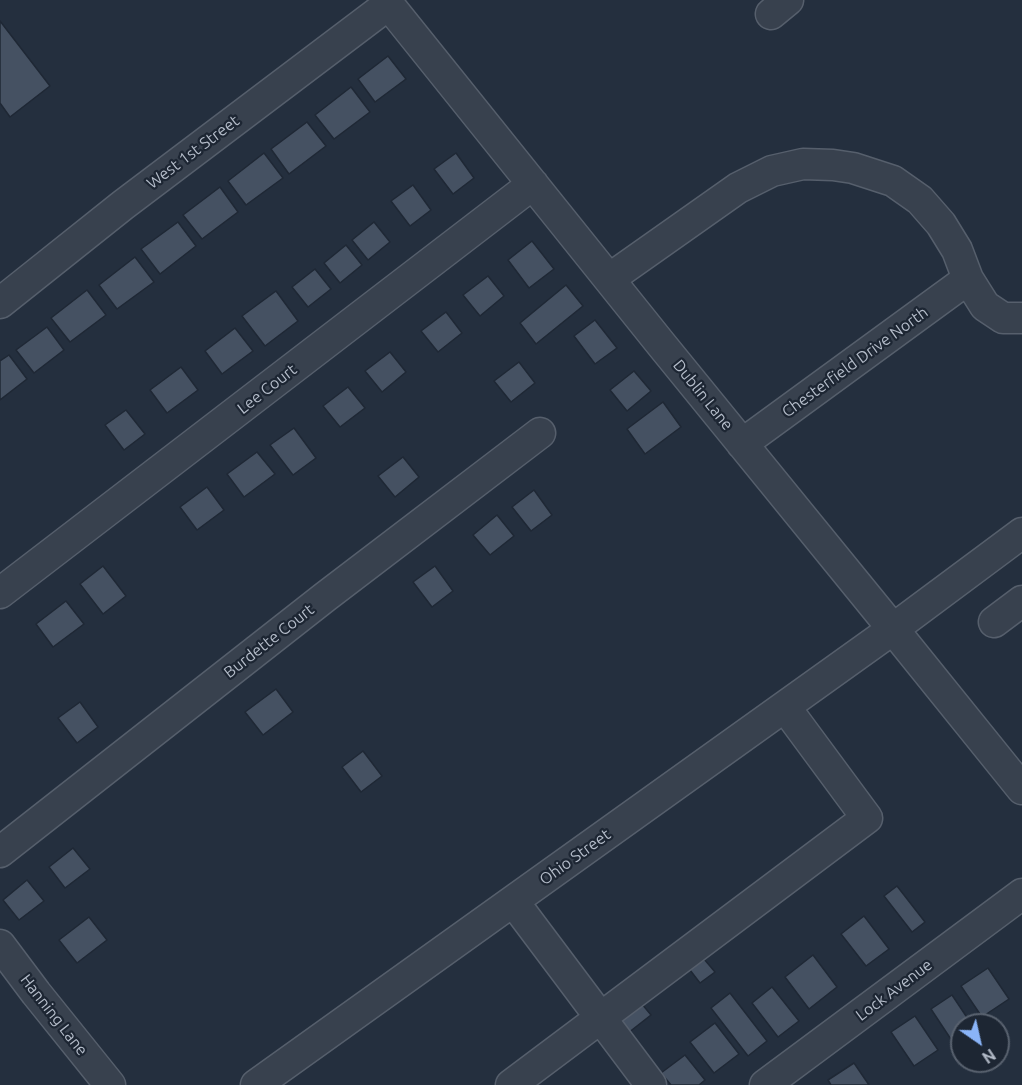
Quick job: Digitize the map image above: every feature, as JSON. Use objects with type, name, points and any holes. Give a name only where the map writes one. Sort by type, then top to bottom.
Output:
[{"type":"street","name":"Dublin Lane","points":[[387,2],[1022,789]]},
{"type":"street","name":"West 1st Street","points":[[0,303],[123,205],[387,2]]},
{"type":"street","points":[[609,279],[738,188],[772,171],[803,164],[833,165],[853,168],[893,181],[921,200],[942,224],[957,250],[968,279],[985,306],[1003,318],[1022,318]]},
{"type":"street","name":"Lee Court","points":[[0,593],[533,184]]},
{"type":"street","name":"Chesterfield Drive North","points":[[742,444],[968,279]]},
{"type":"street","name":"Burdette Court","points":[[0,852],[325,597],[540,433]]},
{"type":"street","name":"Ohio Street","points":[[256,1085],[785,707],[1022,533]]},
{"type":"street","points":[[994,622],[1022,601]]},
{"type":"street","points":[[511,1085],[867,818],[785,707]]},
{"type":"street","name":"Lock Avenue","points":[[765,1085],[1022,894]]},
{"type":"street","points":[[513,901],[651,1085]]},
{"type":"street","name":"Hanning Lane","points":[[0,945],[110,1085]]},
{"type":"building","points":[[0,21],[50,86],[10,117],[0,103]]},
{"type":"building","points":[[388,56],[406,79],[375,102],[358,79]]},
{"type":"building","points":[[351,87],[370,112],[334,139],[315,115]]},
{"type":"building","points":[[307,122],[326,146],[289,174],[271,149]]},
{"type":"building","points":[[264,153],[283,178],[246,205],[228,181]]},
{"type":"building","points":[[456,153],[474,178],[453,194],[434,169]]},
{"type":"building","points":[[413,185],[431,210],[410,226],[391,201]]},
{"type":"building","points":[[220,187],[238,212],[202,239],[183,215]]},
{"type":"building","points":[[178,222],[196,246],[160,274],[141,249]]},
{"type":"building","points":[[374,222],[390,242],[368,260],[352,240]]},
{"type":"building","points":[[532,241],[554,269],[529,288],[508,260]]},
{"type":"building","points":[[346,245],[362,265],[340,283],[324,263]]},
{"type":"building","points":[[135,257],[154,282],[117,309],[99,285]]},
{"type":"building","points":[[315,269],[331,289],[308,307],[292,287]]},
{"type":"building","points":[[488,276],[504,296],[480,316],[463,295]]},
{"type":"building","points":[[566,285],[583,306],[536,344],[520,323]]},
{"type":"building","points":[[87,290],[106,315],[70,342],[51,318]]},
{"type":"building","points":[[276,291],[298,321],[265,346],[242,316]]},
{"type":"building","points":[[446,312],[462,333],[438,352],[421,331]]},
{"type":"building","points":[[595,320],[617,348],[595,364],[574,336]]},
{"type":"building","points":[[47,327],[64,350],[34,373],[16,350]]},
{"type":"building","points":[[235,328],[253,351],[222,374],[205,351]]},
{"type":"building","points":[[390,352],[406,372],[382,392],[365,371]]},
{"type":"building","points":[[9,355],[27,379],[0,400],[0,361]]},
{"type":"building","points":[[519,362],[535,383],[511,402],[494,381]]},
{"type":"building","points":[[181,367],[198,390],[167,413],[150,390]]},
{"type":"building","points":[[634,371],[651,391],[627,411],[610,390]]},
{"type":"building","points":[[348,387],[365,408],[340,427],[323,406]]},
{"type":"building","points":[[663,402],[681,427],[645,454],[627,429]]},
{"type":"building","points":[[126,410],[145,434],[124,450],[105,425]]},
{"type":"building","points":[[294,428],[316,458],[293,475],[270,445]]},
{"type":"building","points":[[257,452],[275,474],[244,497],[227,474]]},
{"type":"building","points":[[403,457],[419,477],[395,497],[378,476]]},
{"type":"building","points":[[207,487],[224,510],[197,530],[180,507]]},
{"type":"building","points":[[534,490],[552,515],[531,531],[512,507]]},
{"type":"building","points":[[497,515],[514,536],[490,555],[473,535]]},
{"type":"building","points":[[103,566],[126,596],[103,614],[80,584]]},
{"type":"building","points":[[435,566],[453,591],[432,607],[413,582]]},
{"type":"building","points":[[66,601],[84,624],[53,647],[36,624]]},
{"type":"building","points":[[276,689],[293,712],[263,735],[245,712]]},
{"type":"building","points":[[80,702],[98,727],[77,743],[58,718]]},
{"type":"building","points":[[363,751],[382,776],[361,792],[342,767]]},
{"type":"building","points":[[73,848],[90,869],[65,888],[49,867]]},
{"type":"building","points":[[27,880],[44,901],[19,920],[3,900]]},
{"type":"building","points":[[897,886],[925,922],[912,932],[884,896]]},
{"type":"building","points":[[864,916],[889,949],[866,966],[841,934]]},
{"type":"building","points":[[89,917],[107,940],[77,963],[59,940]]},
{"type":"building","points":[[813,955],[837,987],[809,1009],[785,977]]},
{"type":"building","points":[[704,959],[715,972],[700,983],[690,970]]},
{"type":"building","points":[[988,968],[1009,999],[988,1013],[979,1013],[961,986]]},
{"type":"building","points":[[772,987],[799,1021],[778,1037],[752,1003]]},
{"type":"building","points":[[730,993],[767,1041],[748,1056],[711,1008]]},
{"type":"building","points":[[952,995],[964,1013],[950,1013],[950,1038],[931,1009]]},
{"type":"building","points":[[637,998],[651,1015],[628,1033],[614,1016]]},
{"type":"building","points":[[915,1016],[938,1050],[914,1066],[891,1032]]},
{"type":"building","points":[[715,1023],[739,1054],[714,1073],[690,1042]]},
{"type":"building","points":[[685,1055],[705,1080],[699,1085],[671,1085],[661,1073]]},
{"type":"building","points":[[854,1063],[869,1085],[831,1085],[828,1080]]}]
